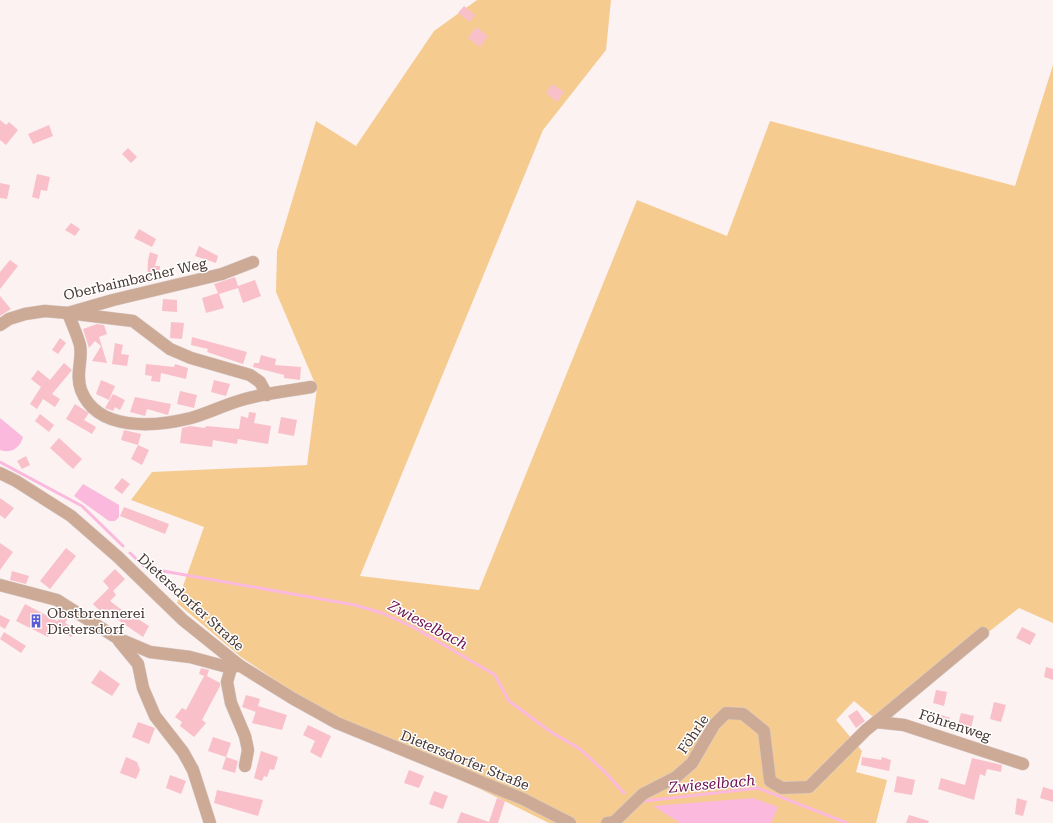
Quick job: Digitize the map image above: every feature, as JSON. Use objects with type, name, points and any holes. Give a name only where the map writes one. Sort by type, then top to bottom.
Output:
[{"type":"street","name":"Oberbaimbacher Weg","points":[[0,324],[9,319],[25,314],[45,311],[68,313],[113,300],[222,274],[253,262]]},
{"type":"street","points":[[267,395],[260,382],[250,375],[191,358],[170,349],[133,321],[68,313],[80,346],[77,376],[81,390],[91,406],[107,417],[132,424],[158,423],[191,418],[245,399],[267,395],[310,387]]},
{"type":"street","name":"Dietersdorfer Straße","points":[[0,473],[16,480],[71,516],[118,557],[183,620],[235,666],[337,723],[523,799],[570,823]]},
{"type":"street","points":[[0,585],[57,600],[116,638],[150,652],[190,657],[235,666],[227,682],[232,703],[245,736],[248,750],[245,766]]},
{"type":"street","name":"Föhrenweg","points":[[770,780],[782,788],[809,787],[866,730],[983,633]]},
{"type":"street","points":[[116,638],[138,664],[143,688],[155,716],[183,752],[193,770],[210,823]]},
{"type":"street","points":[[138,664],[150,652]]},
{"type":"street","name":"Föhrle","points":[[607,823],[614,822],[643,794],[676,777],[692,763],[714,725],[726,713],[743,714],[764,730],[770,780]]},
{"type":"street","name":"Föhrenweg","points":[[876,722],[904,725],[1023,764]]},
{"type":"shaded area","points":[[477,0],[611,0],[606,50],[543,130],[360,576],[479,590],[637,200],[727,236],[770,121],[1015,186],[1053,65],[1053,623],[1019,608],[877,720],[854,701],[836,720],[862,751],[856,772],[887,780],[876,823],[549,823],[480,789],[351,731],[241,657],[177,603],[204,527],[131,500],[152,472],[307,465],[317,388],[276,292],[277,251],[316,121],[356,146],[434,31]]},
{"type":"shaded area","points":[[0,418],[23,437],[20,444],[11,451],[0,450]]},
{"type":"shaded area","points":[[83,484],[119,505],[119,517],[115,521],[109,521],[74,496]]},
{"type":"shaded area","points":[[753,798],[778,807],[771,823],[680,823],[653,806]]},
{"type":"building","points":[[464,6],[475,15],[470,22],[458,13]]},
{"type":"building","points":[[476,27],[488,36],[480,47],[468,38]]},
{"type":"building","points":[[552,84],[564,92],[557,102],[546,93]]},
{"type":"building","points":[[0,120],[6,125],[9,122],[18,130],[6,145],[0,140]]},
{"type":"building","points":[[49,125],[53,136],[33,144],[28,134]]},
{"type":"building","points":[[128,148],[137,157],[131,163],[122,154]]},
{"type":"building","points":[[37,174],[50,177],[47,191],[41,190],[39,199],[32,197]]},
{"type":"building","points":[[0,183],[10,185],[7,199],[0,198]]},
{"type":"building","points":[[71,223],[80,229],[75,236],[65,230]]},
{"type":"building","points":[[139,229],[156,239],[152,247],[134,238]]},
{"type":"building","points":[[199,246],[218,256],[216,263],[195,256]]},
{"type":"building","points":[[150,252],[158,255],[155,266],[160,266],[159,277],[151,277],[149,283],[147,282]]},
{"type":"building","points":[[10,260],[18,266],[0,289],[0,272]]},
{"type":"building","points":[[235,277],[238,286],[255,280],[261,296],[243,303],[238,288],[219,294],[224,308],[206,313],[202,298],[218,293],[214,284]]},
{"type":"building","points":[[0,296],[11,309],[0,316]]},
{"type":"building","points":[[163,299],[177,300],[177,312],[162,311]]},
{"type":"building","points":[[171,322],[184,323],[182,339],[170,338]]},
{"type":"building","points":[[97,324],[104,325],[107,334],[99,337],[107,363],[92,361],[101,346],[95,341],[89,348],[83,329]]},
{"type":"building","points":[[192,337],[247,352],[243,364],[207,352],[208,349],[191,345]]},
{"type":"building","points":[[60,338],[66,343],[58,354],[52,350]]},
{"type":"building","points":[[115,343],[123,345],[121,354],[129,355],[127,366],[112,364]]},
{"type":"building","points":[[261,355],[276,359],[275,365],[301,367],[300,380],[284,378],[284,375],[253,367],[254,363],[259,363]]},
{"type":"building","points":[[64,363],[72,370],[52,394],[60,399],[55,407],[43,399],[37,409],[30,404],[41,387],[31,379],[38,370],[50,380]]},
{"type":"building","points":[[146,364],[174,367],[175,364],[188,368],[186,379],[161,373],[160,382],[151,381],[152,376],[145,375]]},
{"type":"building","points":[[101,380],[115,386],[109,400],[96,394]]},
{"type":"building","points":[[214,380],[230,384],[226,396],[211,392]]},
{"type":"building","points":[[180,391],[197,395],[194,408],[177,404]]},
{"type":"building","points":[[113,394],[125,400],[120,410],[115,407],[113,411],[105,408]]},
{"type":"building","points":[[135,397],[171,404],[168,415],[147,409],[145,416],[130,412]]},
{"type":"building","points":[[75,404],[89,413],[84,420],[96,427],[92,434],[66,419]]},
{"type":"building","points":[[249,412],[256,413],[254,423],[271,426],[268,444],[238,439],[237,444],[213,440],[212,447],[180,443],[182,428],[190,426],[205,428],[206,426],[239,429],[241,416],[248,418]]},
{"type":"building","points":[[40,414],[54,425],[49,432],[35,421]]},
{"type":"building","points":[[281,417],[297,420],[294,436],[278,433]]},
{"type":"building","points":[[124,430],[141,434],[138,445],[121,440]]},
{"type":"building","points":[[59,438],[82,459],[73,469],[50,448]]},
{"type":"building","points":[[138,445],[149,450],[142,465],[131,459]]},
{"type":"building","points":[[26,456],[30,465],[22,469],[17,461]]},
{"type":"building","points":[[122,478],[130,484],[122,494],[114,488]]},
{"type":"building","points":[[0,498],[14,508],[5,519],[0,515]]},
{"type":"building","points":[[124,507],[169,524],[165,534],[120,516]]},
{"type":"building","points":[[0,543],[13,552],[0,570]]},
{"type":"building","points":[[66,548],[76,556],[50,589],[40,581]]},
{"type":"building","points":[[115,569],[125,579],[113,591],[116,595],[110,601],[135,620],[136,618],[149,626],[143,637],[102,609],[100,611],[93,604],[109,588],[103,581]]},
{"type":"building","points":[[12,571],[29,576],[26,584],[10,580]]},
{"type":"building","name":"Obstbrennerei Dietersdorf","points":[[25,604],[57,621],[62,612],[69,616],[65,623],[76,630],[71,637],[54,626],[48,637],[16,621]]},
{"type":"building","points":[[0,615],[10,620],[5,629],[0,626]]},
{"type":"building","points":[[1022,627],[1036,634],[1030,645],[1016,638]]},
{"type":"building","points":[[4,632],[26,646],[21,653],[0,639]]},
{"type":"building","points":[[1046,667],[1053,669],[1053,680],[1044,677]]},
{"type":"building","points":[[201,668],[209,670],[207,676],[220,683],[220,686],[202,720],[206,723],[194,737],[180,726],[182,722],[175,717],[182,708],[186,710],[204,676],[199,674]]},
{"type":"building","points":[[100,670],[120,684],[112,696],[91,683]]},
{"type":"building","points":[[936,690],[947,692],[944,706],[933,703]]},
{"type":"building","points":[[246,695],[260,699],[258,706],[287,715],[282,730],[252,723],[256,712],[242,707]]},
{"type":"building","points":[[994,702],[1006,705],[1001,722],[990,719]]},
{"type":"building","points":[[857,710],[865,721],[856,728],[848,716]]},
{"type":"building","points":[[961,713],[974,716],[971,728],[958,725]]},
{"type":"building","points":[[941,715],[950,718],[948,728],[938,726]]},
{"type":"building","points":[[138,722],[155,728],[149,744],[132,737]]},
{"type":"building","points":[[308,725],[331,736],[321,758],[310,752],[315,741],[303,735]]},
{"type":"building","points":[[213,737],[231,743],[226,757],[208,751]]},
{"type":"building","points":[[261,751],[278,757],[274,770],[270,769],[267,777],[264,776],[262,781],[254,778]]},
{"type":"building","points":[[126,757],[137,762],[140,770],[136,779],[120,773]]},
{"type":"building","points":[[226,757],[238,761],[235,773],[222,769]]},
{"type":"building","points":[[862,757],[881,760],[882,757],[891,760],[889,771],[861,765]]},
{"type":"building","points":[[972,758],[1002,765],[1001,772],[987,769],[985,776],[980,774],[974,800],[938,789],[941,778],[965,785]]},
{"type":"building","points":[[409,770],[424,776],[419,788],[404,783]]},
{"type":"building","points":[[170,775],[186,781],[181,794],[166,788]]},
{"type":"building","points":[[897,776],[915,780],[912,795],[894,792]]},
{"type":"building","points":[[1043,787],[1053,790],[1053,802],[1040,798]]},
{"type":"building","points":[[217,790],[263,800],[258,816],[214,803]]},
{"type":"building","points":[[434,791],[448,796],[443,809],[429,804]]},
{"type":"building","points":[[497,798],[505,801],[498,823],[457,823],[461,812],[489,822]]},
{"type":"building","points":[[1017,798],[1027,801],[1023,816],[1015,814]]},
{"type":"building","points":[[909,815],[929,821],[928,823],[906,823]]},
{"type":"waterway","name":"Zwieselbach","points":[[0,462],[82,506],[123,546]]},
{"type":"waterway","name":"Zwieselbach","points":[[130,553],[146,568],[355,605],[382,613],[415,628],[495,675],[509,701],[551,732],[580,749],[604,771],[624,793]]},
{"type":"waterway","name":"Zwieselbach","points":[[645,801],[758,788],[847,823]]},
{"type":"place","name":"Obstbrennerei Dietersdorf","points":[[36,621]]}]
